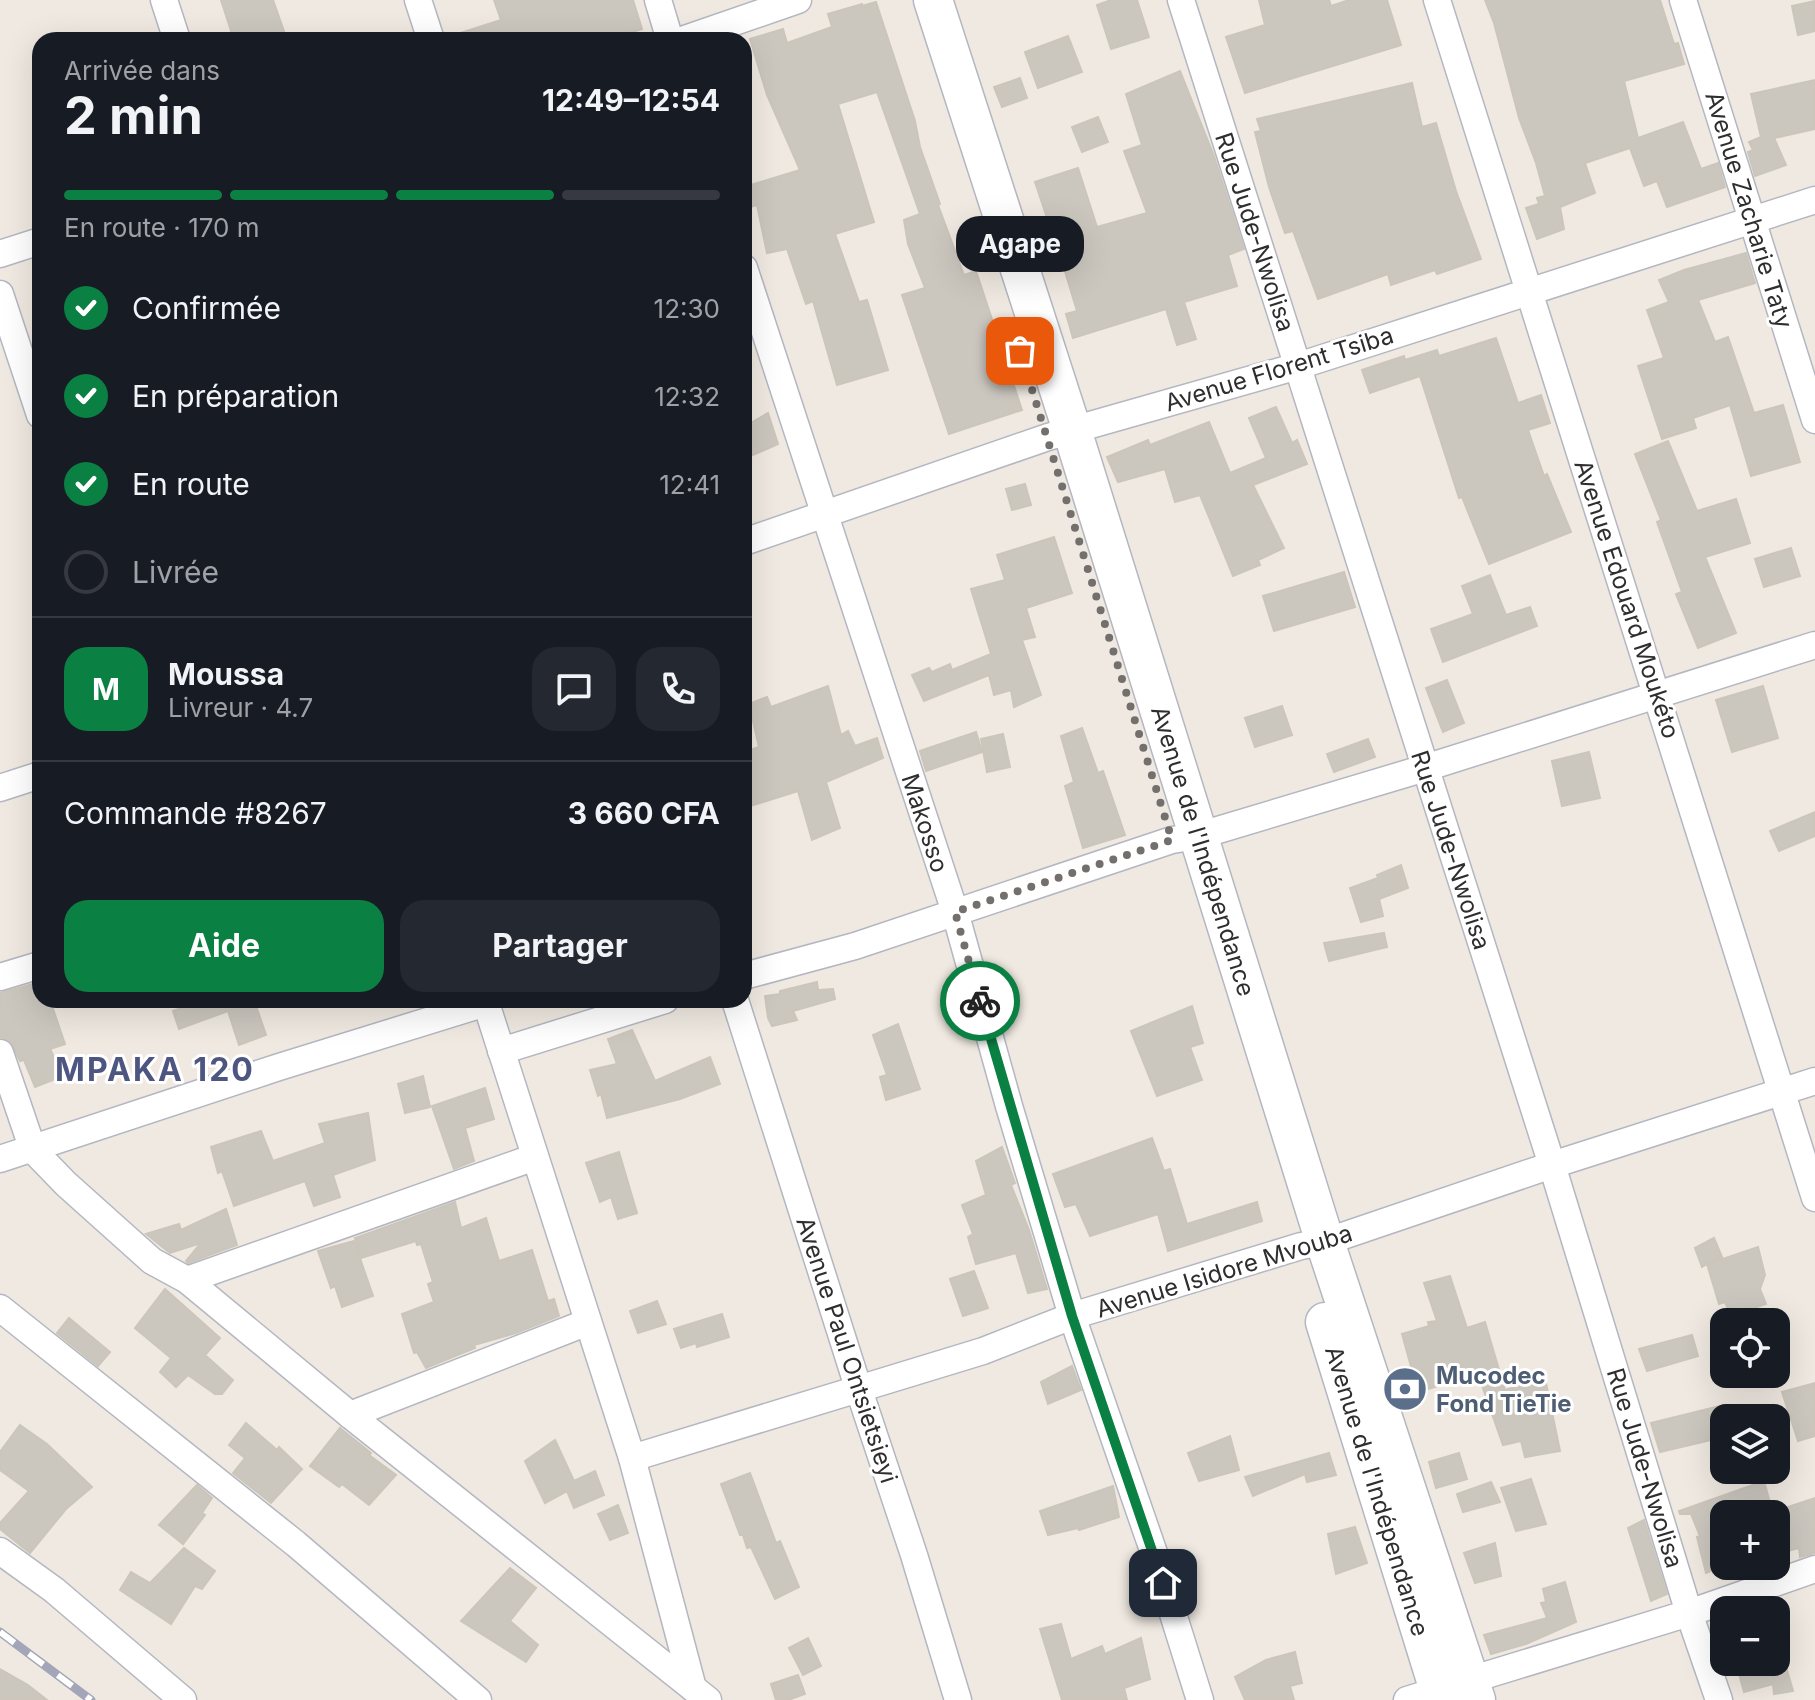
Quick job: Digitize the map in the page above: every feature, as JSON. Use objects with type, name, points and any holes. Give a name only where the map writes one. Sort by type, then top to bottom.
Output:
[{"type":"street","points":[[164,0],[174,32]]},
{"type":"street","points":[[418,0],[428,32]]},
{"type":"street","points":[[658,0],[668,32]]},
{"type":"street","points":[[705,32],[798,0]]},
{"type":"street","name":"Avenue de l'Indépendance","points":[[906,0],[1060,433]]},
{"type":"street","name":"Avenue de l'Indépendance","points":[[933,0],[1060,433],[1313,1244],[1447,1694]]},
{"type":"street","name":"Rue Jude-Nwolisa","points":[[1181,0],[1719,1700]]},
{"type":"street","name":"Avenue Edouard Moukéto","points":[[1437,0],[1815,1198]]},
{"type":"street","name":"Avenue Zacharie Taty","points":[[1683,0],[1815,420]]},
{"type":"street","name":"Avenue Florent Tsiba","points":[[752,539],[1060,433],[1298,366],[1815,200]]},
{"type":"street","points":[[0,254],[32,244]]},
{"type":"street","name":"Makosso","points":[[752,292],[955,912],[1072,1316],[1154,1553],[1200,1700]]},
{"type":"street","points":[[0,294],[32,391]]},
{"type":"street","points":[[752,974],[855,946],[1185,838],[1425,768],[1815,645]]},
{"type":"street","points":[[0,788],[32,778]]},
{"type":"street","points":[[0,977],[32,967]]},
{"type":"street","points":[[0,1159],[464,1008]]},
{"type":"street","points":[[488,1008],[632,1458],[700,1694]]},
{"type":"street","points":[[501,1051],[639,1008]]},
{"type":"street","name":"Avenue Paul Ontsietsieyi","points":[[738,1008],[958,1700]]},
{"type":"street","points":[[0,1053],[33,1150],[66,1184],[152,1261],[187,1280],[350,1415],[700,1694]]},
{"type":"street","name":"Avenue Isidore Mvouba","points":[[632,1458],[983,1351],[1072,1316],[1313,1244],[1815,1081]]},
{"type":"street","points":[[187,1280],[535,1157]]},
{"type":"street","points":[[0,1308],[296,1544],[478,1700]]},
{"type":"street","points":[[350,1415],[588,1322]]},
{"type":"street","points":[[0,1551],[54,1590],[183,1700]]},
{"type":"street","points":[[1447,1694],[1815,1569]]},
{"type":"building","points":[[221,0],[273,0],[284,32],[231,32]]},
{"type":"building","points":[[494,0],[633,0],[642,29],[632,32],[464,32],[501,20]]},
{"type":"building","points":[[1111,0],[1137,0],[1149,37],[1111,49],[1097,5]]},
{"type":"building","points":[[1259,0],[1329,0],[1331,6],[1349,0],[1387,0],[1401,45],[1245,93],[1226,37],[1265,25]]},
{"type":"building","points":[[1485,0],[1660,0],[1684,64],[1624,81],[1638,138],[1683,122],[1701,169],[1718,163],[1725,187],[1667,207],[1657,181],[1644,186],[1630,148],[1585,163],[1595,193],[1560,207],[1564,229],[1537,239],[1526,208],[1539,204],[1537,198],[1545,196]]},
{"type":"building","points":[[1815,1],[1815,31],[1798,35],[1792,6]]},
{"type":"building","points":[[876,2],[915,121],[938,205],[964,275],[976,271],[1022,410],[949,434],[902,295],[925,288],[908,244],[904,220],[920,214],[877,92],[838,104],[874,222],[835,234],[859,302],[867,300],[888,370],[837,385],[813,301],[806,304],[787,249],[767,253],[757,205],[752,207],[752,185],[800,170],[767,95],[752,38],[783,29],[787,43],[832,27],[828,14]]},
{"type":"building","points":[[1068,36],[1082,72],[1038,88],[1025,52]]},
{"type":"building","points":[[1180,71],[1214,156],[1244,249],[1228,255],[1237,286],[1184,302],[1196,339],[1177,345],[1166,309],[1073,338],[1066,314],[1077,311],[1064,268],[1072,265],[1062,229],[1052,233],[1035,182],[1078,168],[1097,227],[1147,213],[1124,151],[1142,145],[1126,94]]},
{"type":"building","points":[[1020,78],[1027,98],[1002,107],[994,87]]},
{"type":"building","points":[[1815,80],[1815,129],[1774,138],[1786,165],[1755,176],[1748,152],[1753,150],[1749,142],[1761,137],[1751,94]]},
{"type":"building","points":[[1412,83],[1422,127],[1436,123],[1481,259],[1391,285],[1388,274],[1318,299],[1293,231],[1285,233],[1269,187],[1255,132],[1261,131],[1257,119]]},
{"type":"building","points":[[1098,117],[1108,142],[1082,152],[1072,127]]},
{"type":"building","points":[[1746,253],[1755,283],[1698,300],[1715,342],[1728,337],[1754,413],[1783,405],[1800,462],[1751,476],[1730,405],[1693,418],[1696,428],[1662,439],[1638,366],[1664,358],[1647,310],[1669,302],[1659,280]]},
{"type":"building","points":[[1496,338],[1518,403],[1541,395],[1550,423],[1528,430],[1544,476],[1547,474],[1571,532],[1489,564],[1462,497],[1459,498],[1420,376],[1370,393],[1362,370],[1404,356],[1405,360],[1437,350],[1439,356]]},
{"type":"building","points":[[1276,407],[1292,443],[1297,440],[1307,464],[1253,485],[1284,548],[1258,560],[1260,565],[1233,576],[1200,495],[1175,502],[1165,469],[1118,482],[1107,457],[1148,440],[1150,445],[1209,422],[1230,473],[1266,458],[1249,418]]},
{"type":"building","points":[[768,413],[778,444],[753,455],[752,422]]},
{"type":"building","points":[[1668,441],[1697,511],[1736,499],[1750,543],[1705,557],[1736,633],[1698,648],[1676,594],[1682,592],[1657,522],[1661,520],[1635,454]]},
{"type":"building","points":[[1025,484],[1031,505],[1012,510],[1006,489]]},
{"type":"building","points":[[1054,537],[1072,593],[1026,608],[1035,637],[1022,640],[1041,695],[1014,707],[1011,690],[994,695],[989,675],[924,701],[912,675],[929,668],[932,672],[950,664],[952,670],[991,654],[971,589],[1005,580],[997,555]]},
{"type":"building","points":[[1791,548],[1800,576],[1764,587],[1755,559]]},
{"type":"building","points":[[1344,572],[1355,607],[1274,631],[1263,596]]},
{"type":"building","points":[[1490,575],[1506,615],[1530,607],[1537,626],[1443,662],[1431,629],[1473,614],[1462,586]]},
{"type":"building","points":[[1447,680],[1464,723],[1443,732],[1426,688]]},
{"type":"building","points":[[828,686],[841,735],[848,731],[855,746],[877,738],[883,758],[826,782],[840,828],[812,840],[798,791],[752,805],[752,749],[759,747],[752,703],[767,697],[771,707]]},
{"type":"building","points":[[1763,686],[1778,738],[1732,752],[1716,700]]},
{"type":"building","points":[[1282,706],[1292,735],[1255,747],[1245,718]]},
{"type":"building","points":[[1082,728],[1098,773],[1103,771],[1125,835],[1083,848],[1065,786],[1074,782],[1061,736]]},
{"type":"building","points":[[976,732],[982,752],[926,771],[920,751]]},
{"type":"building","points":[[1003,734],[1010,767],[987,772],[981,739]]},
{"type":"building","points":[[1368,739],[1375,757],[1334,772],[1327,754]]},
{"type":"building","points":[[1589,752],[1600,798],[1562,806],[1552,761]]},
{"type":"building","points":[[1815,812],[1815,836],[1779,851],[1770,831]]},
{"type":"building","points":[[1401,865],[1408,888],[1379,899],[1383,916],[1361,922],[1350,888]]},
{"type":"building","points":[[1384,933],[1387,947],[1329,961],[1324,943]]},
{"type":"building","points":[[817,982],[818,990],[833,989],[835,999],[793,1011],[797,1020],[772,1026],[765,996]]},
{"type":"building","points":[[32,984],[32,1008],[53,1008],[65,1044],[50,1049],[63,1076],[35,1087],[24,1060],[20,1061],[11,1042],[0,1037],[0,993]]},
{"type":"building","points":[[1192,1006],[1203,1043],[1190,1047],[1202,1080],[1157,1096],[1131,1031]]},
{"type":"building","points":[[182,1008],[257,1008],[266,1035],[239,1045],[228,1011],[179,1029],[173,1011]]},
{"type":"building","points":[[898,1024],[920,1089],[886,1100],[880,1077],[887,1075],[873,1035]]},
{"type":"building","points":[[632,1030],[655,1081],[710,1057],[720,1084],[680,1099],[607,1118],[590,1070],[617,1064],[608,1039]]},
{"type":"building","points":[[423,1076],[430,1107],[405,1113],[398,1084]]},
{"type":"building","points":[[485,1088],[494,1119],[465,1128],[474,1161],[454,1169],[432,1106]]},
{"type":"building","points":[[368,1113],[375,1160],[333,1175],[340,1197],[314,1206],[305,1181],[234,1206],[222,1171],[218,1173],[211,1147],[261,1131],[273,1161],[325,1143],[319,1124]]},
{"type":"building","points":[[1152,1138],[1164,1171],[1170,1169],[1187,1224],[1257,1202],[1262,1221],[1168,1251],[1158,1214],[1090,1236],[1076,1204],[1065,1207],[1053,1174]]},
{"type":"building","points":[[1002,1147],[1015,1183],[1011,1185],[1047,1289],[1028,1293],[1016,1253],[976,1264],[968,1237],[973,1234],[962,1205],[986,1195],[976,1161]]},
{"type":"building","points":[[619,1152],[637,1213],[618,1219],[611,1197],[600,1202],[586,1163]]},
{"type":"building","points":[[455,1202],[461,1228],[486,1218],[499,1261],[532,1250],[548,1301],[554,1299],[559,1316],[474,1345],[475,1348],[426,1368],[417,1352],[414,1353],[402,1314],[434,1302],[428,1284],[433,1282],[421,1244],[417,1245],[416,1241],[361,1258],[355,1238]]},
{"type":"building","points":[[226,1209],[237,1245],[188,1263],[186,1261],[201,1243],[170,1253],[146,1234],[179,1224],[181,1230]]},
{"type":"building","points":[[1714,1238],[1722,1257],[1708,1264],[1758,1247],[1765,1275],[1760,1289],[1766,1304],[1754,1308],[1728,1308],[1725,1302],[1719,1304],[1707,1264],[1702,1267],[1695,1248]]},
{"type":"building","points":[[354,1241],[373,1296],[342,1307],[335,1286],[331,1288],[318,1251]]},
{"type":"building","points":[[974,1271],[988,1308],[963,1316],[950,1279]]},
{"type":"building","points":[[1450,1276],[1467,1328],[1485,1322],[1505,1390],[1545,1378],[1560,1451],[1525,1457],[1521,1441],[1503,1445],[1478,1374],[1418,1392],[1402,1334],[1437,1321],[1424,1283]]},
{"type":"building","points":[[165,1289],[220,1338],[205,1355],[233,1380],[222,1394],[215,1394],[188,1375],[176,1387],[160,1372],[171,1358],[135,1328]]},
{"type":"building","points":[[657,1301],[666,1324],[638,1333],[630,1311]]},
{"type":"building","points":[[722,1314],[729,1337],[697,1347],[696,1343],[681,1348],[674,1329]]},
{"type":"building","points":[[69,1318],[110,1352],[98,1366],[57,1333]]},
{"type":"building","points":[[1692,1335],[1698,1356],[1647,1371],[1639,1349]]},
{"type":"building","points":[[1072,1366],[1081,1390],[1048,1404],[1041,1382]]},
{"type":"building","points":[[1815,1383],[1815,1436],[1798,1441],[1790,1416],[1790,1404],[1786,1404],[1782,1392]]},
{"type":"building","points":[[1710,1408],[1710,1440],[1660,1452],[1651,1423]]},
{"type":"building","points":[[246,1423],[277,1450],[279,1447],[302,1469],[271,1503],[233,1473],[245,1458],[229,1445]]},
{"type":"building","points":[[20,1425],[47,1444],[92,1487],[66,1509],[30,1553],[0,1529],[0,1523],[29,1491],[0,1470],[0,1452]]},
{"type":"building","points":[[340,1428],[396,1475],[369,1505],[342,1484],[339,1487],[310,1466]]},
{"type":"building","points":[[1230,1436],[1239,1470],[1199,1481],[1188,1453]]},
{"type":"building","points":[[555,1440],[574,1481],[595,1471],[604,1495],[574,1508],[567,1491],[545,1503],[525,1461]]},
{"type":"building","points":[[1329,1453],[1336,1475],[1307,1482],[1305,1474],[1253,1496],[1245,1477]]},
{"type":"building","points":[[1459,1453],[1467,1479],[1436,1488],[1429,1462]]},
{"type":"building","points":[[750,1473],[776,1543],[780,1541],[799,1587],[775,1599],[751,1547],[747,1548],[743,1535],[740,1535],[721,1484]]},
{"type":"building","points":[[1531,1479],[1546,1524],[1516,1531],[1501,1488]]},
{"type":"building","points":[[1491,1482],[1500,1502],[1463,1512],[1457,1494]]},
{"type":"building","points":[[1756,1484],[1765,1484],[1769,1500],[1710,1500]]},
{"type":"building","points":[[197,1485],[212,1498],[202,1513],[205,1515],[183,1544],[159,1525]]},
{"type":"building","points":[[1113,1486],[1119,1517],[1079,1530],[1048,1535],[1040,1511]]},
{"type":"building","points":[[1815,1498],[1815,1553],[1800,1557],[1799,1548],[1790,1550],[1790,1506]]},
{"type":"building","points":[[1710,1500],[1710,1571],[1706,1573],[1697,1537],[1700,1536],[1691,1514],[1680,1514],[1679,1511]]},
{"type":"building","points":[[618,1505],[628,1533],[610,1540],[598,1514]]},
{"type":"building","points":[[1644,1520],[1667,1594],[1651,1601],[1628,1528]]},
{"type":"building","points":[[1355,1527],[1367,1563],[1336,1574],[1328,1534]]},
{"type":"building","points":[[1495,1543],[1501,1576],[1475,1583],[1464,1553]]},
{"type":"building","points":[[184,1548],[215,1571],[202,1589],[195,1586],[171,1624],[120,1590],[131,1572],[150,1583]]},
{"type":"building","points":[[510,1568],[536,1588],[510,1621],[538,1645],[526,1662],[461,1621]]},
{"type":"building","points":[[1565,1582],[1576,1622],[1526,1644],[1491,1654],[1484,1635],[1547,1618],[1541,1603],[1546,1602],[1543,1589]]},
{"type":"building","points":[[1061,1624],[1071,1659],[1102,1646],[1105,1654],[1141,1638],[1150,1679],[1124,1688],[1127,1700],[1062,1700],[1040,1629]]},
{"type":"building","points":[[808,1638],[821,1666],[803,1675],[789,1648]]},
{"type":"building","points":[[1295,1652],[1302,1683],[1290,1686],[1294,1700],[1245,1700],[1235,1677],[1266,1660]]},
{"type":"building","points":[[0,1669],[28,1685],[47,1700],[0,1700]]},
{"type":"building","points":[[798,1675],[805,1694],[788,1700],[776,1700],[771,1684]]},
{"type":"building","points":[[1740,1676],[1789,1676],[1793,1691],[1774,1694],[1773,1684],[1744,1692]]},
{"type":"railway","points":[[0,1632],[91,1700]]},
{"type":"way so far","points":[[980,1001],[955,912],[1172,840],[1020,351]]},
{"type":"place","name":"Agape","points":[[1020,351]]},
{"type":"place","name":"Mucodec Fond TieTie","points":[[1405,1389]]},
{"type":"district","name":"MPAKA 120","points":[[155,1069]]},
{"type":"route","points":[[980,1001],[1072,1316],[1163,1583]]}]
